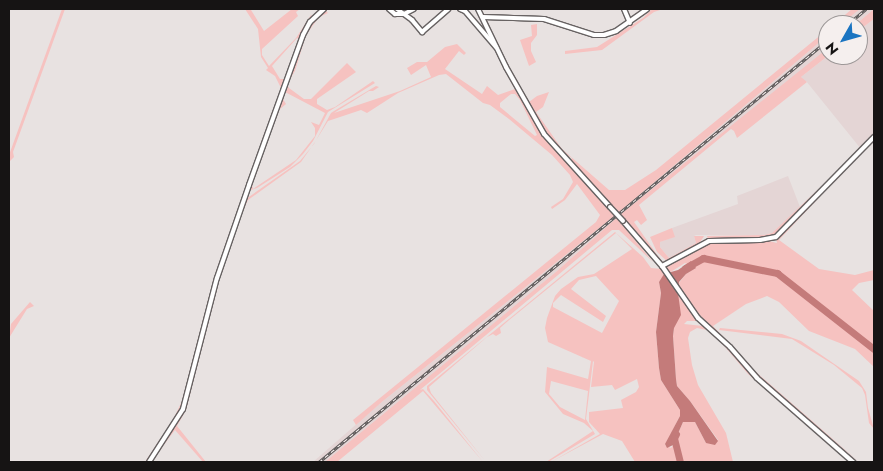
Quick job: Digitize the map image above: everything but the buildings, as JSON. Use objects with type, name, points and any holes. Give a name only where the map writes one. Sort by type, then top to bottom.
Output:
[{"type":"street","points":[[149,462],[186,402],[217,278],[284,86],[310,22],[324,9]]},
{"type":"street","points":[[389,9],[395,14],[404,14],[414,9]]},
{"type":"street","points":[[397,9],[422,32],[448,9]]},
{"type":"street","points":[[460,9],[465,11],[500,51]]},
{"type":"street","points":[[465,11],[471,9]]},
{"type":"street","points":[[478,9],[500,51],[506,67],[548,139],[662,266],[698,318],[730,347],[757,378],[853,462]]},
{"type":"street","points":[[624,9],[630,23]]},
{"type":"street","points":[[483,18],[544,19],[594,35],[609,35],[630,23],[647,9]]},
{"type":"street","points":[[662,266],[709,241],[766,239],[776,236],[874,137]]},
{"type":"shaded area","points":[[62,9],[65,9],[13,152],[14,157],[9,162],[9,155]]},
{"type":"shaded area","points":[[245,9],[251,10],[264,31],[292,9],[300,9],[296,12],[298,16],[262,49],[262,55],[269,66],[296,38],[311,15],[313,17],[300,40],[297,38],[272,66],[280,79],[286,79],[216,278],[181,411],[147,462],[145,462],[173,420],[182,401],[209,297],[281,88],[275,76],[266,70],[268,68],[261,57],[258,29]]},
{"type":"shaded area","points":[[652,9],[663,9],[654,12],[602,50],[565,54],[565,51],[597,47],[643,18]]},
{"type":"shaded area","points":[[852,9],[860,9],[852,15],[845,15]]},
{"type":"shaded area","points":[[860,9],[874,9],[867,15],[852,15]]},
{"type":"shaded area","points":[[874,9],[874,19],[868,24],[867,15]]},
{"type":"shaded area","points":[[325,10],[328,13],[319,17],[306,35],[295,71],[289,81],[306,33],[314,19]]},
{"type":"shaded area","points":[[874,19],[874,134],[861,149],[801,77],[818,64],[868,65],[868,24]]},
{"type":"shaded area","points":[[537,24],[537,35],[531,43],[531,51],[536,62],[529,66],[520,40],[532,36],[531,25]]},
{"type":"shaded area","points":[[818,37],[818,43],[618,213],[383,401],[356,425],[353,420],[596,222],[600,215],[577,184],[565,200],[552,209],[551,207],[563,199],[573,182],[570,175],[552,155],[509,119],[490,105],[483,103],[446,74],[439,75],[398,93],[367,113],[361,110],[328,121],[316,141],[331,113],[376,86],[379,87],[369,91],[334,113],[400,91],[431,77],[426,65],[411,75],[407,68],[417,62],[427,62],[445,47],[457,44],[466,53],[464,55],[459,51],[445,69],[482,94],[487,86],[498,95],[515,89],[545,139],[609,210],[613,207],[570,161],[572,158],[562,152],[548,136],[529,102],[537,96],[549,92],[543,107],[536,112],[562,149],[609,190],[625,190],[656,170]],"holes":[[[511,94],[515,94],[520,100],[537,135],[535,136],[500,107],[500,103]]]},
{"type":"shaded area","points":[[818,43],[818,57],[621,214],[557,271],[340,451],[325,462],[313,462],[383,401],[618,213]]},
{"type":"shaded area","points":[[818,56],[818,64],[801,77],[807,82],[737,138],[731,129],[639,205],[647,220],[641,225],[637,220],[634,222],[663,263],[623,218],[620,222],[653,262],[619,230],[612,230],[420,390],[423,389],[434,401],[483,462],[423,391],[337,462],[325,462],[557,271],[621,214]]},
{"type":"shaded area","points":[[347,63],[356,72],[317,99],[317,104],[327,110],[335,107],[373,81],[375,83],[328,112],[313,141],[303,154],[290,167],[257,188],[251,190],[250,187],[281,100],[283,99],[286,104],[279,110],[252,184],[253,189],[296,160],[315,136],[315,128],[311,122],[319,125],[325,113],[285,92],[287,85],[304,99],[311,99]]},
{"type":"shaded area","points":[[874,139],[779,240],[819,269],[855,275],[874,270],[874,280],[859,283],[852,290],[874,311],[874,367],[855,349],[809,331],[779,302],[767,296],[746,304],[713,326],[757,373],[859,462],[772,389],[693,308],[690,310],[698,321],[687,321],[684,324],[703,326],[727,345],[755,378],[851,462],[748,374],[720,341],[707,330],[697,328],[690,332],[688,338],[692,365],[698,385],[726,433],[733,462],[635,462],[622,441],[603,434],[551,462],[600,434],[589,422],[589,412],[623,408],[621,400],[636,392],[639,387],[637,379],[615,390],[612,385],[591,387],[593,361],[586,419],[595,434],[546,462],[593,431],[584,423],[563,414],[545,392],[547,367],[588,379],[591,361],[548,342],[545,328],[547,318],[555,296],[561,289],[578,277],[594,274],[632,249],[616,233],[508,321],[500,328],[501,333],[496,336],[493,334],[487,337],[429,387],[431,393],[486,462],[427,390],[427,386],[615,232],[643,257],[651,268],[662,269],[665,274],[659,282],[661,293],[656,332],[659,368],[661,380],[680,410],[680,416],[665,445],[671,448],[683,422],[695,422],[706,443],[718,440],[677,386],[676,379],[673,336],[679,283],[686,274],[695,268],[685,263],[669,273],[665,268],[700,247],[714,242],[769,241],[777,243],[776,239]],"holes":[[[596,276],[619,301],[602,333],[553,307],[553,303],[561,295],[603,322],[606,316],[571,289],[579,280]],[[551,381],[588,391],[585,420],[560,407],[549,394]]]},
{"type":"shaded area","points":[[311,147],[301,162],[248,200],[221,273],[186,410],[177,426],[206,462],[203,462],[175,430],[151,462],[186,405],[215,289],[246,199],[300,161]]},
{"type":"shaded area","points":[[861,149],[778,233],[766,238],[708,239],[707,236],[764,235],[772,233]]},
{"type":"shaded area","points":[[788,176],[800,207],[772,233],[764,235],[696,235],[694,236],[696,243],[669,258],[660,247],[660,242],[674,237],[672,228],[738,204],[737,196]]},
{"type":"shaded area","points":[[672,228],[675,237],[660,242],[660,247],[669,258],[696,243],[694,236],[704,236],[699,244],[668,262],[657,252],[650,237]]},
{"type":"shaded area","points":[[691,261],[696,268],[686,274],[679,282],[678,293],[681,315],[674,328],[673,336],[677,386],[718,441],[715,445],[706,443],[695,422],[683,422],[673,445],[667,448],[665,444],[680,416],[680,410],[661,380],[659,368],[656,332],[661,293],[659,282],[664,274],[678,270]]},
{"type":"shaded area","points":[[30,302],[34,306],[27,309],[9,338],[11,324]]},
{"type":"shaded area","points":[[720,328],[782,334],[801,341],[859,381],[866,392],[874,429],[869,423],[865,395],[862,388],[834,365],[792,339],[719,330]]},
{"type":"waterway","points":[[685,268],[703,258],[777,273],[874,349]]},
{"type":"waterway","points":[[676,434],[674,438],[680,462]]},
{"type":"railway","points":[[859,15],[866,9]]},
{"type":"railway","points":[[319,462],[818,48]]}]
